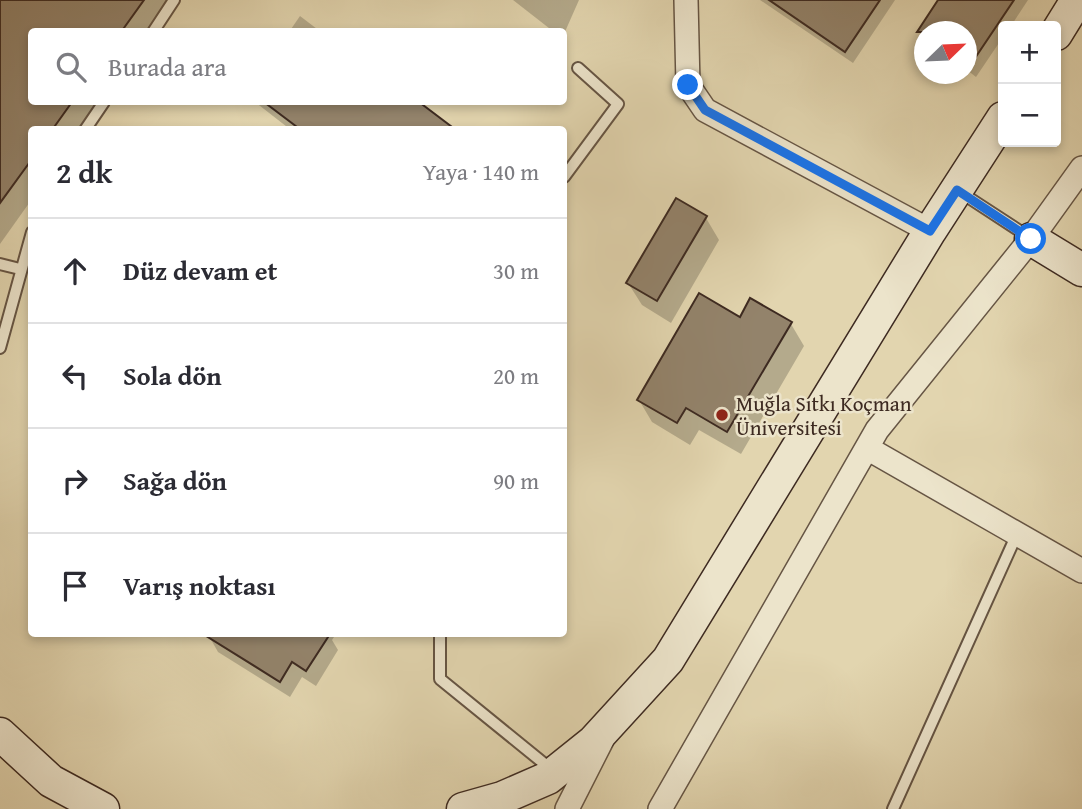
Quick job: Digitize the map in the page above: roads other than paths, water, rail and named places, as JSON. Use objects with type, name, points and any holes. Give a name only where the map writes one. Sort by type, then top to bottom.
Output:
[{"type":"street","points":[[686,0],[688,85],[705,110],[930,231]]},
{"type":"street","points":[[1061,26],[1077,0]]},
{"type":"street","points":[[463,809],[502,798],[555,773],[593,742],[668,660],[930,231],[998,126]]},
{"type":"street","points":[[665,807],[877,430],[1031,239],[1082,168]]},
{"type":"street","points":[[1031,239],[1082,270]]},
{"type":"street","points":[[867,448],[1082,571]]},
{"type":"street","points":[[567,809],[610,724]]},
{"type":"street","points":[[0,734],[51,780],[103,809]]},
{"type":"lane","points":[[156,28],[174,0]]},
{"type":"lane","points":[[567,173],[618,104],[578,68]]},
{"type":"lane","points":[[88,126],[102,105]]},
{"type":"lane","points":[[957,190],[1031,239]]},
{"type":"lane","points":[[0,348],[28,244]]},
{"type":"lane","points":[[0,264],[20,269]]},
{"type":"lane","points":[[893,809],[1017,534]]},
{"type":"lane","points":[[440,637],[440,679],[555,773]]},
{"type":"place","name":"Muğla Sıtkı Koçman Üniversitesi","points":[[722,415]]}]
